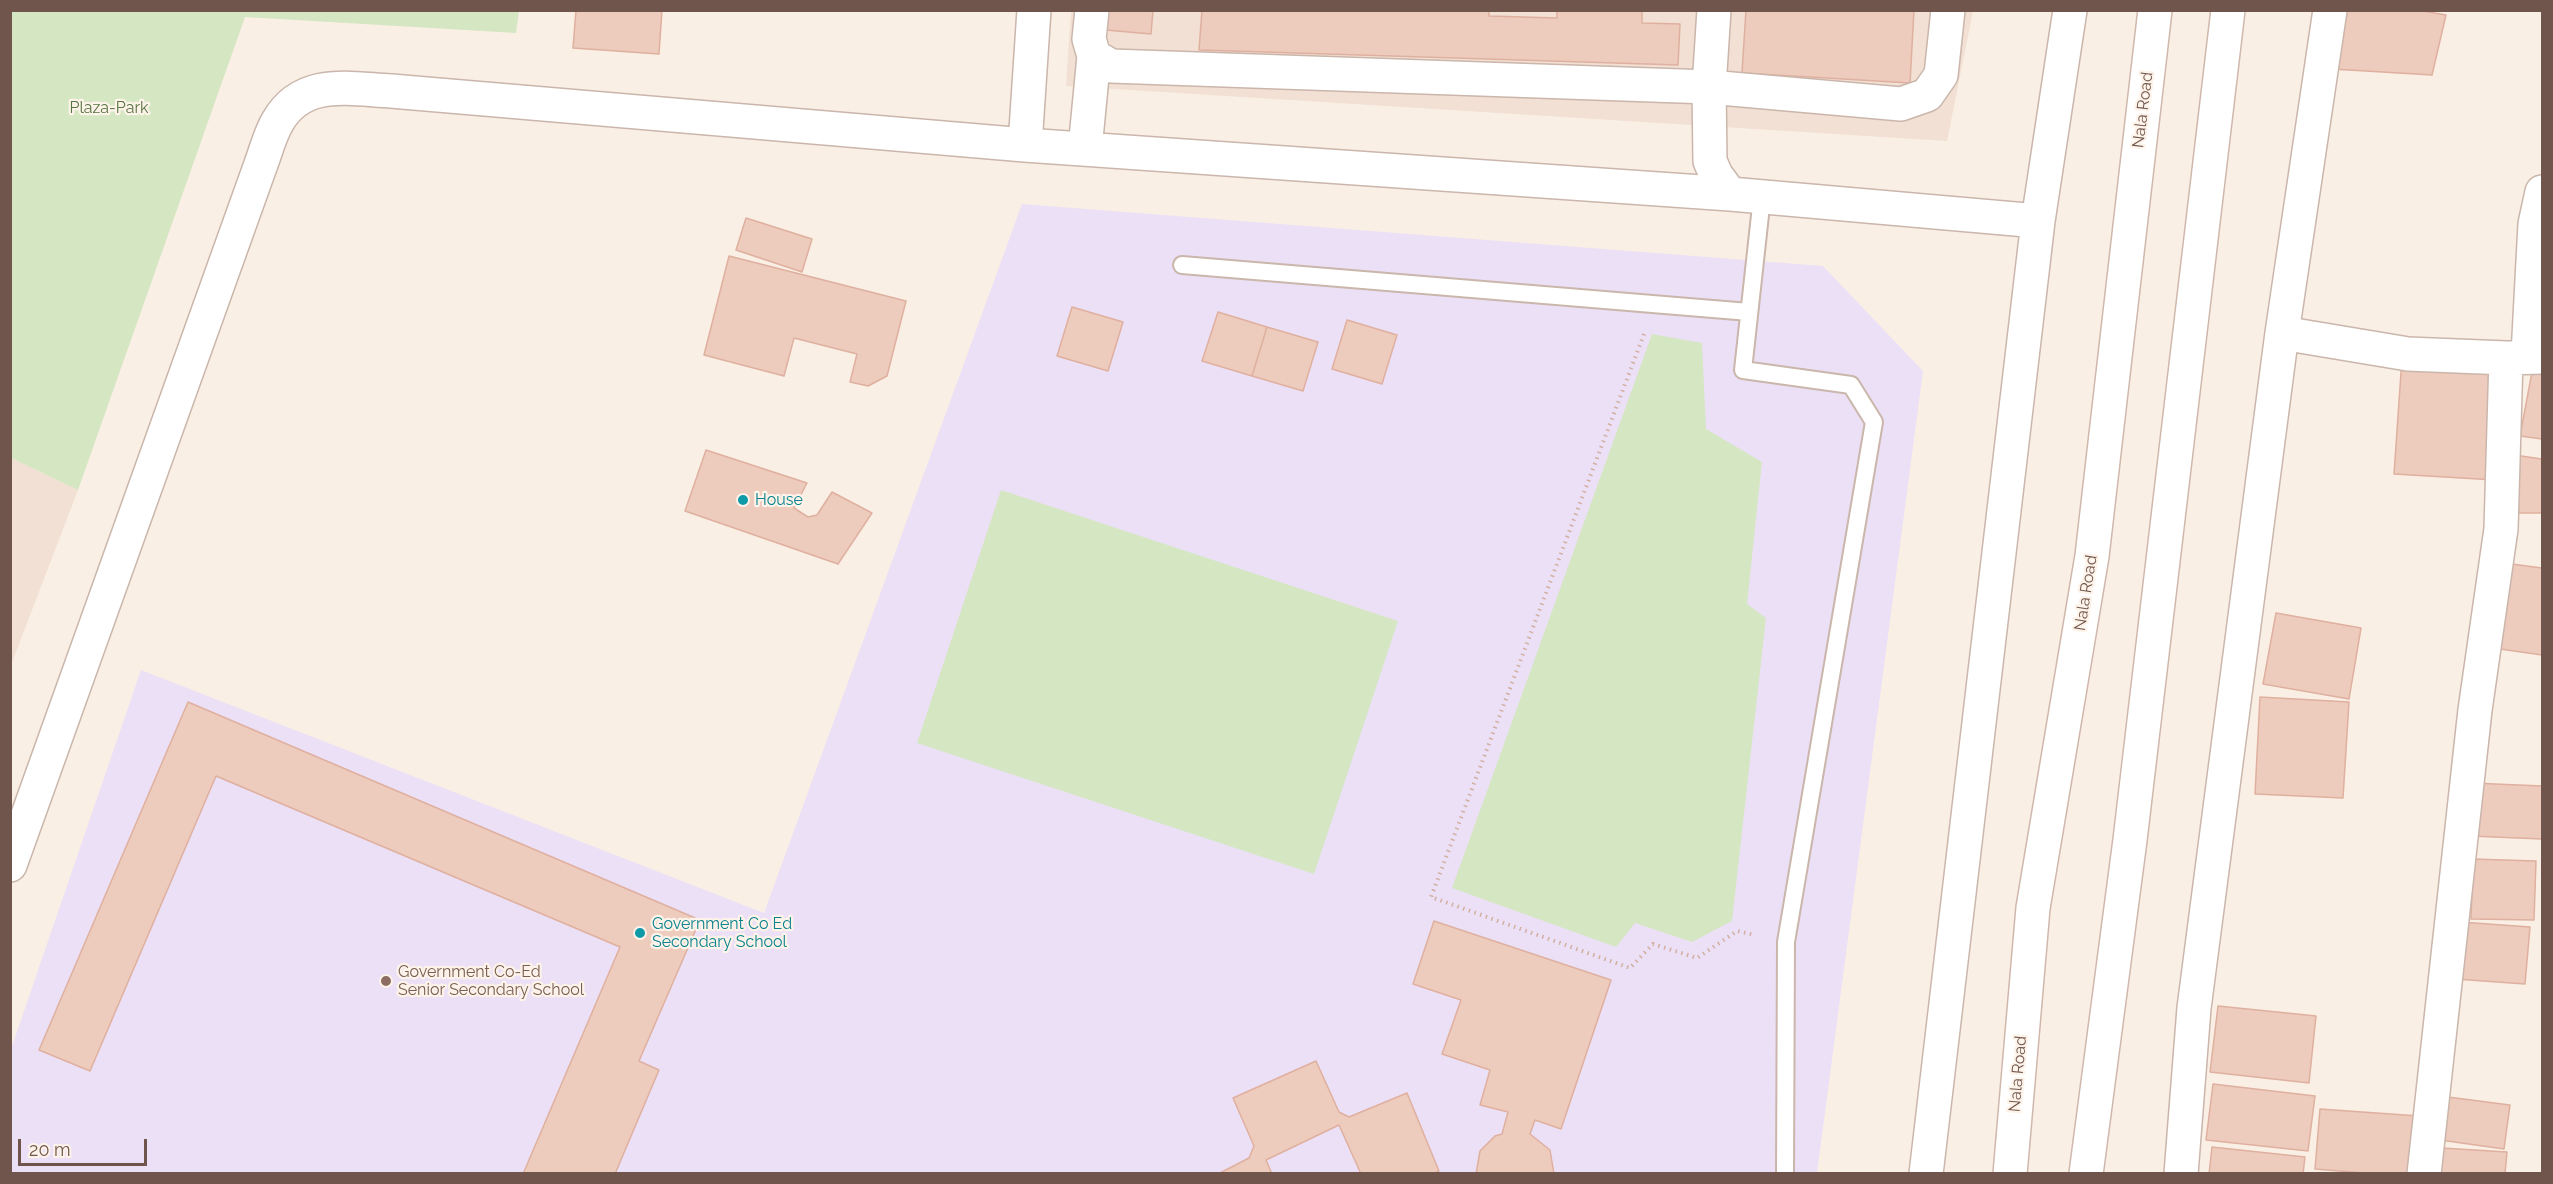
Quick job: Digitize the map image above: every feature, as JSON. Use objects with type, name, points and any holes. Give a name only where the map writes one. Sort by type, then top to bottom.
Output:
[{"type":"street","points":[[1025,145],[1034,10]]},
{"type":"street","points":[[1084,149],[1094,56],[1089,39],[1092,10]]},
{"type":"street","points":[[1714,10],[1709,87],[1710,161],[1716,175],[1730,194]]},
{"type":"street","points":[[1094,56],[1111,66],[1709,87],[1901,104],[1928,95],[1941,75],[1948,10]]},
{"type":"street","points":[[1926,1173],[2038,221],[2070,10]]},
{"type":"street","name":"Nala Road","points":[[2010,1173],[2033,908],[2092,556],[2155,10]]},
{"type":"street","points":[[2086,1173],[2132,828],[2228,10]]},
{"type":"street","points":[[2181,1173],[2194,1008],[2282,333],[2330,10]]},
{"type":"street","points":[[10,865],[261,164],[278,121],[299,97],[330,88],[371,90],[1025,145],[1730,194],[2038,221]]},
{"type":"street","points":[[2424,1173],[2475,710],[2525,357],[2535,224],[2542,192]]},
{"type":"street","points":[[2282,333],[2408,354],[2525,357]]},
{"type":"lane","points":[[1762,197],[1743,370],[1851,386],[1874,422],[1786,942],[1785,1173]]},
{"type":"lane","points":[[1182,265],[1749,312]]},
{"type":"path","points":[[1655,305],[1431,897],[1630,968],[1653,944],[1697,958],[1737,931],[1786,942]]},
{"type":"shaded area","points":[[1071,11],[1973,11],[1947,141],[1066,86]]},
{"type":"shaded area","points":[[1022,204],[1823,266],[1923,371],[1817,1173],[11,1174],[11,1049],[141,670],[764,913]]},
{"type":"shaded area","points":[[11,458],[78,490],[11,665]]},
{"type":"green space","name":"Plaza-Park","points":[[11,10],[519,11],[516,33],[245,17],[78,490],[11,458]]},
{"type":"green space","points":[[1652,334],[1702,343],[1706,429],[1762,462],[1747,604],[1766,618],[1732,921],[1692,942],[1635,923],[1616,947],[1452,888]]},
{"type":"green space","points":[[1001,490],[1398,621],[1314,874],[917,743]]},
{"type":"building","points":[[576,10],[662,10],[659,54],[573,48]]},
{"type":"building","points":[[1108,10],[1153,10],[1151,34],[1106,30]]},
{"type":"building","points":[[1202,10],[1489,10],[1489,16],[1557,18],[1557,10],[1642,10],[1642,23],[1680,24],[1678,65],[1199,50]]},
{"type":"building","points":[[1746,10],[1914,10],[1910,83],[1742,73]]},
{"type":"building","points":[[2339,10],[2417,10],[2446,15],[2432,75],[2332,69]]},
{"type":"building","points":[[746,218],[812,239],[802,272],[736,250]]},
{"type":"building","points":[[729,256],[906,301],[887,376],[868,386],[850,382],[857,354],[794,338],[784,376],[704,355]]},
{"type":"building","points":[[1072,307],[1123,322],[1108,371],[1057,356]]},
{"type":"building","points":[[1218,312],[1267,327],[1252,376],[1202,361]]},
{"type":"building","points":[[1347,320],[1397,335],[1382,384],[1332,369]]},
{"type":"building","points":[[1267,327],[1318,342],[1303,391],[1252,376]]},
{"type":"building","points":[[2402,358],[2502,360],[2495,480],[2394,474]]},
{"type":"building","points":[[2532,372],[2542,375],[2542,439],[2520,436]]},
{"type":"building","name":"House","points":[[706,450],[807,483],[794,508],[808,517],[817,515],[832,492],[872,513],[838,564],[685,511]]},
{"type":"building","points":[[2514,455],[2542,459],[2542,513],[2510,513]]},
{"type":"building","points":[[2504,563],[2542,568],[2542,655],[2493,648]]},
{"type":"building","points":[[2276,613],[2361,628],[2349,699],[2263,684]]},
{"type":"building","points":[[2260,697],[2349,702],[2343,798],[2255,794]]},
{"type":"building","name":"Government Co Ed Secondary School","points":[[188,702],[700,920],[639,1061],[659,1070],[615,1174],[523,1174],[620,947],[216,776],[90,1071],[39,1050]]},
{"type":"building","points":[[2472,783],[2542,786],[2542,839],[2470,836]]},
{"type":"building","points":[[2473,859],[2536,861],[2534,920],[2471,919]]},
{"type":"building","points":[[1434,921],[1611,980],[1561,1129],[1535,1120],[1530,1134],[1550,1150],[1554,1174],[1476,1174],[1480,1151],[1495,1136],[1502,1134],[1508,1112],[1480,1105],[1490,1070],[1442,1054],[1461,1000],[1413,984]]},
{"type":"building","points":[[2461,922],[2530,927],[2525,984],[2455,979]]},
{"type":"building","points":[[2218,1006],[2316,1016],[2309,1083],[2210,1072]]},
{"type":"building","points":[[1316,1061],[1339,1112],[1349,1117],[1407,1093],[1439,1171],[1433,1174],[1361,1174],[1339,1125],[1266,1160],[1272,1174],[1218,1174],[1249,1158],[1254,1146],[1233,1098]]},
{"type":"building","points":[[2213,1084],[2315,1096],[2308,1151],[2206,1140]]},
{"type":"building","points":[[2440,1096],[2510,1105],[2504,1149],[2433,1139]]},
{"type":"building","points":[[2320,1109],[2419,1116],[2415,1174],[2376,1174],[2315,1169]]},
{"type":"building","points":[[2212,1147],[2305,1157],[2303,1174],[2209,1174]]},
{"type":"building","points":[[2442,1148],[2507,1152],[2505,1174],[2439,1174]]},
{"type":"place","name":"House","points":[[743,500]]},
{"type":"place","name":"Government Co Ed Secondary School","points":[[640,933]]},
{"type":"place","name":"Government Co-Ed Senior Secondary School","points":[[386,981]]}]
